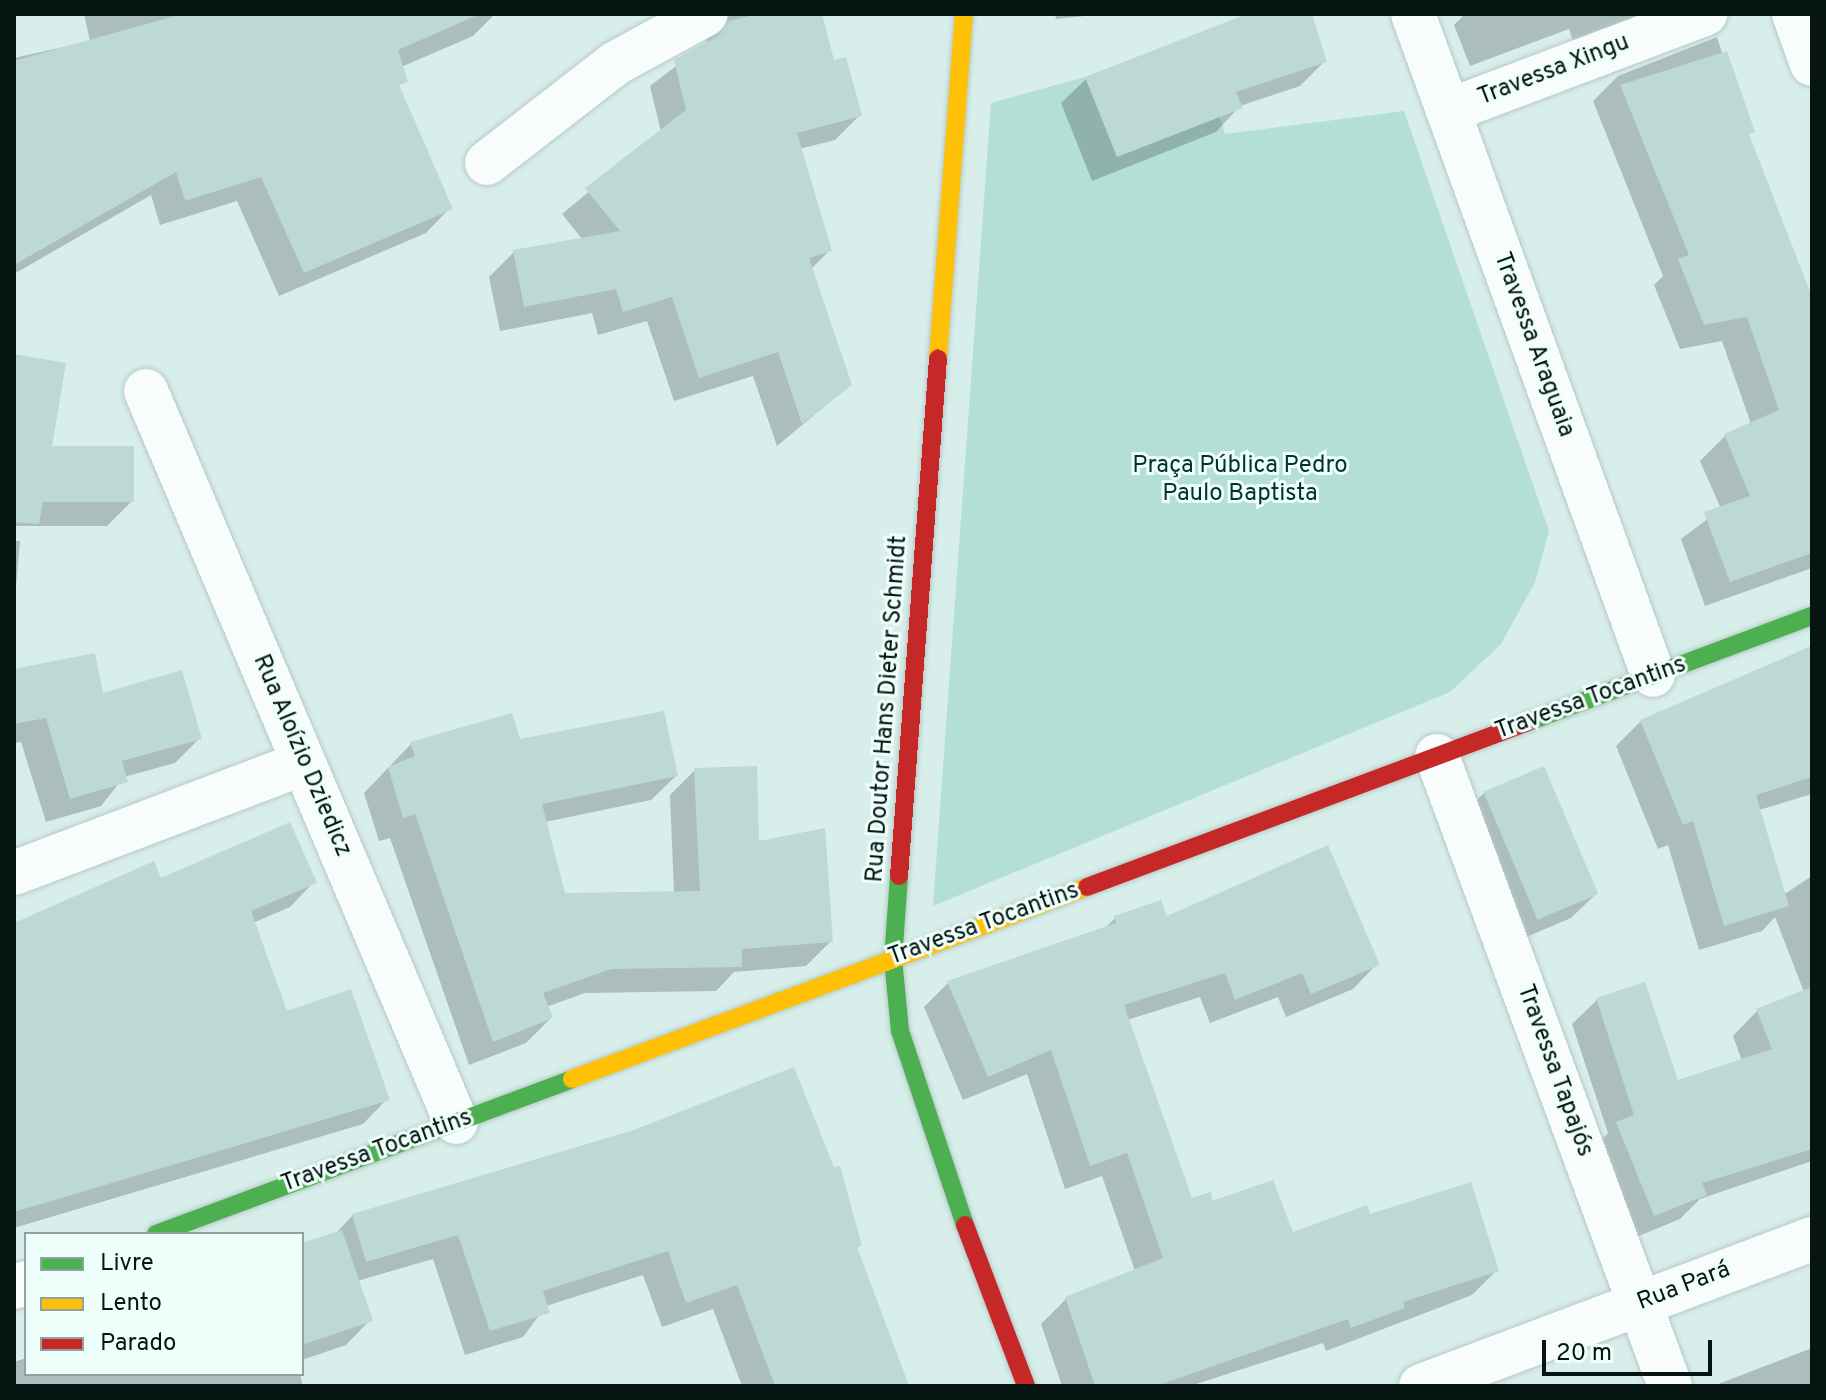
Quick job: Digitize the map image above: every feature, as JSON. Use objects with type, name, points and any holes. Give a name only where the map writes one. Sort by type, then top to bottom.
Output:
[{"type":"street","points":[[487,163],[616,63],[706,14]]},
{"type":"street","name":"Rua Doutor Hans Dieter Schmidt","points":[[964,14],[893,959],[900,1031],[918,1100],[1026,1386]]},
{"type":"street","name":"Travessa Araguaia","points":[[1413,14],[1653,675]]},
{"type":"street","name":"Travessa Xingu","points":[[1448,111],[1705,14]]},
{"type":"street","points":[[1794,14],[1812,64]]},
{"type":"street","name":"Rua Aloízio Dziedicz","points":[[146,391],[456,1122]]},
{"type":"street","name":"Travessa Tocantins","points":[[161,1232],[1812,616]]},
{"type":"street","name":"Travessa Tapajós","points":[[1437,756],[1670,1386]]},
{"type":"street","points":[[14,873],[304,763]]},
{"type":"street","name":"Rua Pará","points":[[1421,1386],[1812,1239]]},
{"type":"green space","name":"Praça Pública Pedro Paulo Baptista","points":[[1196,46],[1225,134],[1404,111],[1549,531],[1535,582],[1501,644],[1450,692],[933,906],[991,103]]},
{"type":"building","points":[[182,14],[480,14],[398,50],[408,82],[399,85],[453,209],[304,273],[261,177],[185,201],[176,172],[14,265],[14,61]]},
{"type":"building","points":[[758,14],[822,14],[834,60],[846,57],[862,116],[797,133],[832,251],[809,258],[852,385],[802,424],[778,352],[699,378],[672,297],[623,312],[616,289],[524,307],[513,250],[620,231],[585,188],[686,110],[674,60],[718,36],[729,21]]},
{"type":"building","points":[[1247,14],[1312,14],[1327,62],[1236,92],[1243,108],[1117,157],[1085,77]]},
{"type":"building","points":[[1727,51],[1755,132],[1749,134],[1812,297],[1812,553],[1730,582],[1704,512],[1750,496],[1724,434],[1779,410],[1747,317],[1704,325],[1678,259],[1689,255],[1620,85]]},
{"type":"building","points":[[14,354],[66,363],[52,446],[134,446],[134,502],[43,502],[39,524],[14,522]]},
{"type":"building","points":[[1812,646],[1812,777],[1756,795],[1789,906],[1724,926],[1693,821],[1683,825],[1640,720]]},
{"type":"building","points":[[95,653],[103,693],[182,670],[202,739],[122,761],[128,782],[70,799],[46,718],[14,724],[14,669]]},
{"type":"building","points":[[664,711],[678,776],[542,804],[565,893],[700,891],[694,768],[757,766],[759,841],[825,828],[833,942],[742,949],[742,967],[611,969],[543,993],[553,1018],[493,1042],[415,814],[403,818],[388,767],[415,756],[410,742],[512,713],[520,739]]},
{"type":"building","points":[[1544,766],[1598,894],[1538,920],[1483,792]]},
{"type":"building","points":[[290,822],[317,883],[251,911],[287,1011],[351,989],[390,1100],[14,1212],[14,923],[154,861],[161,878]]},
{"type":"building","points":[[1328,845],[1380,965],[1311,994],[1302,973],[1235,1000],[1225,973],[1124,1005],[1192,1198],[1211,1192],[1212,1201],[1273,1180],[1293,1232],[1367,1205],[1370,1214],[1471,1182],[1499,1271],[1403,1302],[1405,1308],[1351,1328],[1348,1319],[1156,1386],[1095,1386],[1065,1297],[1163,1258],[1127,1153],[1090,1166],[1051,1050],[988,1077],[947,981],[1116,923],[1114,916],[1161,900],[1167,916]]},
{"type":"building","points":[[1645,982],[1678,1080],[1772,1049],[1756,1009],[1812,987],[1812,1149],[1702,1183],[1707,1195],[1654,1216],[1616,1122],[1634,1115],[1596,998]]},
{"type":"building","points":[[794,1067],[834,1167],[840,1166],[862,1246],[857,1247],[909,1386],[775,1386],[737,1285],[686,1303],[668,1251],[543,1291],[550,1313],[490,1331],[458,1235],[366,1262],[352,1214],[634,1130]]},
{"type":"building","points":[[342,1230],[373,1321],[304,1344],[304,1242]]},
{"type":"traffic: fast","points":[[1528,722],[1812,616]]},
{"type":"traffic: fast","points":[[899,876],[893,959],[900,1031],[965,1225]]},
{"type":"traffic: fast","points":[[161,1232],[572,1079]]},
{"type":"traffic: slow","points":[[938,358],[964,14]]},
{"type":"traffic: slow","points":[[572,1079],[1087,887]]},
{"type":"traffic: jam","points":[[899,876],[938,358]]},
{"type":"traffic: jam","points":[[1087,887],[1528,722]]},
{"type":"traffic: jam","points":[[965,1225],[1026,1386]]}]
